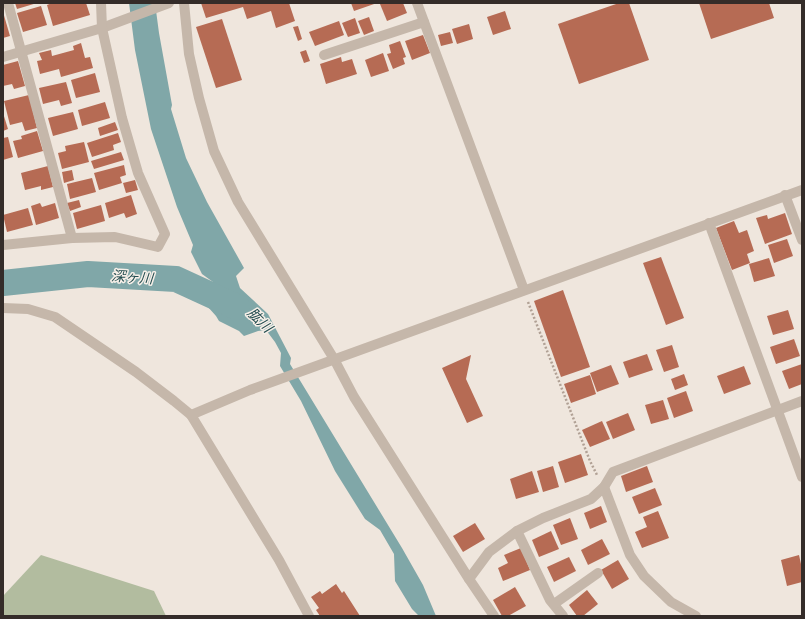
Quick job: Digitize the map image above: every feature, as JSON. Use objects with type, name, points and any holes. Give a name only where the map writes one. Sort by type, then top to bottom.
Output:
[{"type":"street","points":[[8,3],[72,238]]},
{"type":"street","points":[[3,245],[72,238],[115,237],[158,247],[165,234],[138,173],[122,118],[102,28],[101,3]]},
{"type":"street","points":[[3,57],[102,28],[169,3]]},
{"type":"street","points":[[184,3],[189,54],[199,98],[214,151],[238,202],[330,361],[494,616]]},
{"type":"street","points":[[417,3],[524,290]]},
{"type":"street","points":[[324,55],[424,22]]},
{"type":"street","points":[[191,415],[250,390],[802,190]]},
{"type":"street","points":[[785,195],[802,240]]},
{"type":"street","points":[[709,223],[802,477]]},
{"type":"street","points":[[3,308],[28,309],[55,317],[136,372],[174,400],[191,415],[279,560],[309,616]]},
{"type":"street","points":[[469,579],[489,552],[517,531],[543,518],[591,499],[604,487],[612,472],[802,401]]},
{"type":"street","points":[[604,487],[630,555],[644,576],[671,602],[696,616]]},
{"type":"street","points":[[517,531],[550,600],[563,616]]},
{"type":"street","points":[[554,604],[598,572]]},
{"type":"path","points":[[524,290],[590,461],[604,487]]},
{"type":"green space","points":[[41,555],[154,591],[166,616],[3,616],[3,596]]},
{"type":"water","name":"肱川","points":[[129,3],[155,3],[172,105],[171,109],[186,158],[207,202],[244,268],[236,276],[240,288],[268,314],[291,358],[290,364],[402,548],[423,585],[436,616],[419,616],[412,609],[395,581],[394,554],[380,530],[365,519],[335,471],[301,401],[280,366],[281,353],[275,342],[266,330],[244,336],[239,331],[219,321],[208,307],[205,281],[213,282],[202,274],[191,252],[193,245],[177,207],[151,129],[135,50]]},
{"type":"building","points":[[15,3],[37,3],[17,9]]},
{"type":"building","points":[[52,3],[86,3],[90,15],[53,26],[47,5]]},
{"type":"building","points":[[201,3],[289,3],[295,21],[276,28],[271,11],[247,19],[243,7],[206,18]]},
{"type":"building","points":[[351,3],[377,3],[354,11]]},
{"type":"building","points":[[403,3],[407,13],[387,21],[380,4]]},
{"type":"building","points":[[619,3],[629,3],[649,60],[579,84],[558,24]]},
{"type":"building","points":[[699,3],[769,3],[774,18],[711,39]]},
{"type":"building","points":[[41,6],[47,25],[23,32],[17,13]]},
{"type":"building","points":[[505,11],[511,29],[493,35],[487,17]]},
{"type":"building","points":[[3,12],[10,36],[3,38]]},
{"type":"building","points":[[369,17],[374,31],[364,35],[358,21]]},
{"type":"building","points":[[355,18],[360,33],[348,37],[342,23]]},
{"type":"building","points":[[222,19],[242,80],[216,88],[196,27]]},
{"type":"building","points":[[339,21],[344,35],[315,46],[309,32]]},
{"type":"building","points":[[469,24],[473,39],[457,44],[452,29]]},
{"type":"building","points":[[298,26],[302,39],[298,41],[293,27]]},
{"type":"building","points":[[450,32],[453,43],[441,46],[438,35]]},
{"type":"building","points":[[423,35],[430,53],[412,60],[405,41]]},
{"type":"building","points":[[400,41],[406,57],[403,58],[405,64],[393,69],[387,54],[391,53],[389,45]]},
{"type":"building","points":[[81,43],[85,58],[90,57],[93,68],[61,77],[59,69],[40,74],[37,61],[42,60],[39,53],[51,50],[52,56],[74,50],[73,46]]},
{"type":"building","points":[[306,50],[310,61],[304,63],[300,52]]},
{"type":"building","points":[[383,53],[389,71],[371,77],[365,60]]},
{"type":"building","points":[[341,57],[342,62],[352,59],[357,74],[326,84],[320,64]]},
{"type":"building","points":[[18,61],[25,86],[14,89],[12,84],[3,86],[3,65]]},
{"type":"building","points":[[95,73],[100,92],[76,98],[71,80]]},
{"type":"building","points":[[66,82],[72,103],[61,106],[59,100],[43,104],[39,88]]},
{"type":"building","points":[[29,95],[37,128],[25,131],[22,122],[10,125],[4,101]]},
{"type":"building","points":[[105,102],[110,118],[82,126],[78,110]]},
{"type":"building","points":[[73,112],[78,129],[53,136],[48,118]]},
{"type":"building","points":[[3,113],[8,129],[3,131]]},
{"type":"building","points":[[115,122],[118,130],[100,136],[98,128]]},
{"type":"building","points":[[37,131],[43,151],[18,158],[13,141],[22,139],[21,136]]},
{"type":"building","points":[[118,133],[121,142],[113,145],[114,150],[92,157],[87,143]]},
{"type":"building","points":[[8,137],[13,157],[3,160],[3,138]]},
{"type":"building","points":[[84,142],[89,162],[62,169],[58,153],[66,151],[65,146]]},
{"type":"building","points":[[121,152],[124,160],[94,169],[91,161]]},
{"type":"building","points":[[124,165],[126,175],[120,177],[122,183],[99,190],[94,173]]},
{"type":"building","points":[[48,166],[53,187],[41,190],[41,186],[25,190],[21,173]]},
{"type":"building","points":[[72,170],[74,180],[64,183],[62,172]]},
{"type":"building","points":[[92,178],[96,192],[70,199],[67,184]]},
{"type":"building","points":[[135,180],[138,190],[126,193],[123,183]]},
{"type":"building","points":[[131,195],[137,214],[126,218],[124,213],[109,218],[105,203]]},
{"type":"building","points":[[79,200],[81,207],[70,211],[67,203]]},
{"type":"building","points":[[40,203],[42,207],[55,203],[59,218],[36,225],[31,206]]},
{"type":"building","points":[[101,205],[105,221],[77,229],[73,213]]},
{"type":"building","points":[[28,208],[33,225],[7,232],[3,215]]},
{"type":"building","points":[[785,213],[792,234],[765,244],[756,218],[767,215],[768,219]]},
{"type":"building","points":[[734,221],[739,233],[747,230],[754,251],[747,254],[750,263],[732,270],[716,228]]},
{"type":"building","points":[[787,239],[793,256],[774,263],[768,245]]},
{"type":"building","points":[[661,257],[684,318],[666,325],[643,263]]},
{"type":"building","points":[[769,258],[775,276],[754,282],[749,264]]},
{"type":"building","points":[[563,290],[590,367],[561,377],[534,301]]},
{"type":"building","points":[[788,310],[794,329],[773,335],[767,316]]},
{"type":"building","points":[[794,339],[800,356],[776,364],[770,347]]},
{"type":"building","points":[[672,345],[679,367],[664,372],[656,350]]},
{"type":"building","points":[[647,354],[653,370],[629,378],[623,362]]},
{"type":"building","points":[[471,355],[466,379],[483,416],[467,423],[442,368]]},
{"type":"building","points":[[802,364],[802,384],[789,389],[782,371]]},
{"type":"building","points":[[611,365],[619,384],[597,392],[590,373]]},
{"type":"building","points":[[744,366],[751,384],[724,394],[717,376]]},
{"type":"building","points":[[684,374],[688,385],[675,390],[671,379]]},
{"type":"building","points":[[590,375],[596,394],[571,403],[564,384]]},
{"type":"building","points":[[686,391],[693,411],[674,418],[667,398]]},
{"type":"building","points":[[663,400],[669,419],[651,424],[645,405]]},
{"type":"building","points":[[628,413],[635,430],[613,439],[606,422]]},
{"type":"building","points":[[602,421],[610,439],[590,447],[582,430]]},
{"type":"building","points":[[581,454],[588,475],[565,483],[558,462]]},
{"type":"building","points":[[553,466],[559,487],[543,492],[537,471]]},
{"type":"building","points":[[647,466],[653,482],[626,492],[621,476]]},
{"type":"building","points":[[532,471],[539,492],[516,499],[510,479]]},
{"type":"building","points":[[655,488],[662,505],[639,514],[632,497]]},
{"type":"building","points":[[601,506],[607,522],[590,529],[584,513]]},
{"type":"building","points":[[658,511],[669,538],[642,548],[635,532],[647,527],[643,517]]},
{"type":"building","points":[[570,518],[578,539],[561,545],[553,525]]},
{"type":"building","points":[[475,523],[485,539],[463,552],[453,536]]},
{"type":"building","points":[[551,531],[559,549],[539,557],[532,540]]},
{"type":"building","points":[[602,539],[610,554],[588,565],[581,550]]},
{"type":"building","points":[[521,548],[530,570],[503,581],[498,568],[508,563],[504,555]]},
{"type":"building","points":[[799,555],[802,564],[802,582],[787,586],[781,560]]},
{"type":"building","points":[[569,557],[576,571],[554,582],[547,567]]},
{"type":"building","points":[[618,560],[629,579],[612,589],[601,570]]},
{"type":"building","points":[[336,584],[342,593],[344,591],[360,616],[320,616],[316,610],[319,608],[311,597],[320,591],[322,594]]},
{"type":"building","points":[[515,587],[526,606],[508,616],[502,616],[493,600]]},
{"type":"building","points":[[587,590],[598,604],[583,616],[577,616],[569,605]]},
{"type":"waterway","name":"深ヶ川","points":[[3,283],[88,274],[176,279],[237,307]]}]
